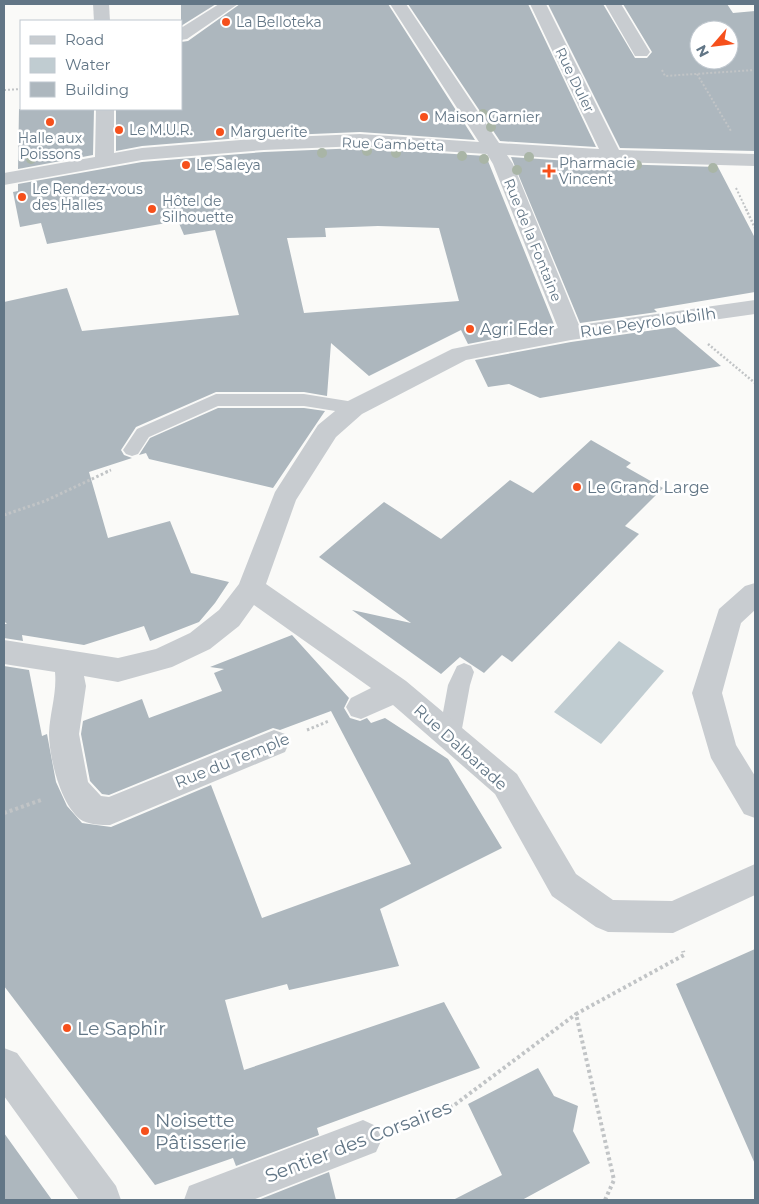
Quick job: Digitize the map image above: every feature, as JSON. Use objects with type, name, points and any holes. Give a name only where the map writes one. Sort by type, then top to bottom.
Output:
[{"type":"street","points":[[101,4],[102,20]]},
{"type":"street","points":[[182,34],[230,4]]},
{"type":"street","name":"Rue de la Fontaine","points":[[398,4],[503,164],[571,333]]},
{"type":"street","name":"Rue Duler","points":[[538,4],[612,156]]},
{"type":"street","points":[[613,4],[641,52]]},
{"type":"street","points":[[104,160],[105,110]]},
{"type":"street","name":"Rue Gambetta","points":[[4,177],[152,153],[264,144],[360,140],[612,156],[752,161]]},
{"type":"street","name":"Rue Peyroloubilh","points":[[4,652],[118,670],[162,659],[200,641],[229,618],[251,588],[284,499],[327,431],[354,408],[460,354],[571,333],[755,307]]},
{"type":"street","name":"Rue Dalbarade","points":[[251,588],[396,690],[450,734],[506,784],[564,885],[608,916],[673,916],[755,879]]},
{"type":"street","points":[[755,594],[729,617],[707,693],[722,749],[755,804]]},
{"type":"street","points":[[68,663],[71,686],[64,734],[74,788]]},
{"type":"street","points":[[361,707],[396,690]]},
{"type":"street","name":"Rue du Temple","points":[[74,788],[93,810],[110,811],[274,743]]},
{"type":"street","points":[[4,1066],[96,1198]]},
{"type":"street","name":"Sentier des Corsaires","points":[[204,1200],[363,1139]]},
{"type":"lane","points":[[132,450],[143,433],[216,400],[304,400],[354,408]]},
{"type":"lane","points":[[450,734],[459,685],[464,672]]},
{"type":"path","points":[[641,52],[652,51],[665,76],[755,70]]},
{"type":"path","points":[[698,74],[752,161]]},
{"type":"path","points":[[4,90],[20,89]]},
{"type":"path","points":[[722,160],[755,228]]},
{"type":"path","points":[[677,318],[755,383]]},
{"type":"path","points":[[4,515],[45,501],[115,469],[132,450]]},
{"type":"path","name":"Rue du Temple","points":[[274,743],[361,707]]},
{"type":"path","points":[[4,813],[74,788]]},
{"type":"path","name":"Sentier des Corsaires","points":[[363,1139],[453,1106],[576,1014],[684,955],[673,916]]},
{"type":"path","points":[[576,1014],[614,1180],[605,1200]]},
{"type":"water","points":[[619,641],[664,671],[601,744],[554,712]]},
{"type":"building","points":[[181,4],[216,4],[182,25]]},
{"type":"building","points":[[240,4],[388,4],[475,140],[360,132],[264,136],[142,146],[116,151],[116,110],[182,110],[182,42],[188,41]]},
{"type":"building","points":[[408,4],[528,4],[596,147],[500,141]]},
{"type":"building","points":[[548,4],[603,4],[635,58],[647,58],[652,52],[623,4],[727,4],[733,13],[755,11],[755,151],[620,148]]},
{"type":"building","points":[[19,109],[94,110],[93,155],[18,169]]},
{"type":"building","points":[[360,148],[486,156],[555,327],[468,344],[461,330],[369,376],[331,343],[327,396],[304,392],[216,392],[136,427],[121,450],[124,455],[132,458],[89,472],[108,538],[170,521],[191,573],[229,582],[199,622],[150,641],[144,626],[84,645],[22,635],[23,641],[4,638],[4,624],[7,624],[4,621],[4,302],[67,288],[82,331],[239,315],[215,230],[184,235],[178,221],[47,244],[41,223],[20,227],[13,192],[18,191],[18,184],[142,162],[264,152]],"holes":[[[378,226],[439,228],[459,301],[304,313],[287,238],[326,237],[325,228]]]},
{"type":"building","points":[[511,157],[612,164],[718,167],[755,238],[755,292],[654,309],[657,312],[580,323]]},
{"type":"building","points":[[675,327],[721,366],[540,398],[509,384],[488,387],[475,360],[571,342]]},
{"type":"building","points":[[218,408],[304,408],[325,411],[273,488],[149,459],[146,453],[139,455],[150,438]]},
{"type":"building","points":[[591,440],[631,463],[626,467],[663,488],[625,526],[639,534],[512,662],[502,655],[484,673],[460,657],[441,674],[352,610],[411,623],[319,557],[384,502],[441,539],[510,480],[533,493]]},
{"type":"building","points":[[292,635],[349,698],[344,708],[350,718],[360,721],[367,718],[371,723],[385,718],[448,759],[502,848],[380,909],[399,966],[289,990],[287,984],[225,1000],[244,1070],[444,1002],[480,1068],[317,1128],[319,1135],[236,1166],[233,1158],[155,1185],[4,986],[4,666],[29,670],[42,736],[47,734],[56,782],[67,806],[82,823],[111,827],[211,785],[262,918],[411,864],[331,711],[280,730],[273,728],[109,795],[102,794],[90,781],[81,734],[83,721],[142,699],[149,718],[222,691],[214,673],[224,669],[210,667]]},
{"type":"building","points":[[755,949],[755,1164],[676,984]]},
{"type":"building","points":[[538,1068],[554,1096],[578,1106],[573,1131],[590,1163],[522,1200],[453,1200],[502,1175],[468,1104]]},
{"type":"building","points":[[4,1133],[52,1200],[4,1200]]},
{"type":"building","points":[[329,1172],[336,1200],[258,1200]]},
{"type":"place","name":"La Belloteka","points":[[226,22]]},
{"type":"place","name":"Maison Garnier","points":[[424,117]]},
{"type":"place","name":"Halle aux Poissons","points":[[50,122]]},
{"type":"place","name":"Le M.U.R.","points":[[119,130]]},
{"type":"place","name":"Marguerite","points":[[220,132]]},
{"type":"place","name":"Le Saleya","points":[[186,165]]},
{"type":"place","name":"Pharmacie Vincent","points":[[549,171]]},
{"type":"place","name":"Le Rendez-vous des Halles","points":[[22,197]]},
{"type":"place","name":"Hôtel de Silhouette","points":[[152,209]]},
{"type":"place","name":"Agri Eder","points":[[470,329]]},
{"type":"place","name":"Le Grand Large","points":[[577,487]]},
{"type":"place","name":"Le Saphir","points":[[67,1028]]},
{"type":"place","name":"Noisette Pâtisserie","points":[[145,1131]]}]
